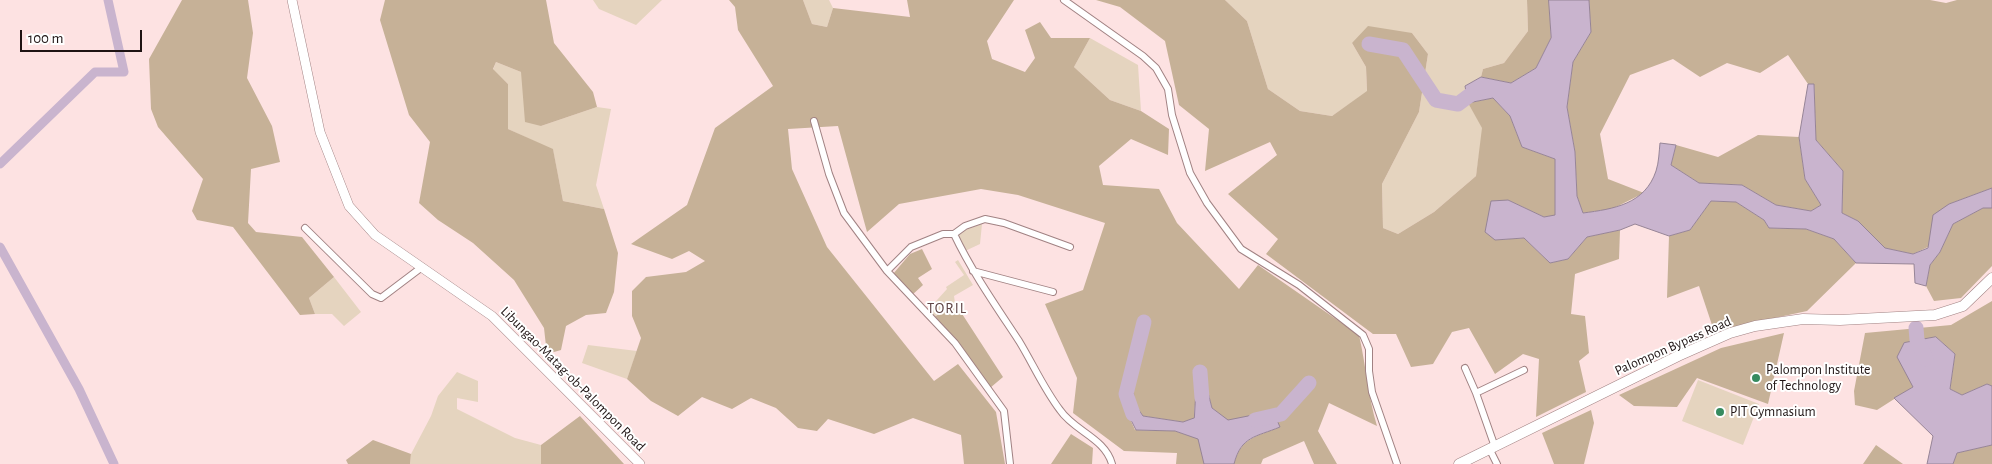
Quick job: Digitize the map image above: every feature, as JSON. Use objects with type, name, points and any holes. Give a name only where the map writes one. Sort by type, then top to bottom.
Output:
[{"type":"main road","name":"Libungao-Matag-ob-Palompon Road","points":[[292,0],[320,132],[349,206],[376,235],[492,316],[640,464]]},
{"type":"main road","name":"Palompon Bypass Road","points":[[1460,464],[1730,333],[1755,326],[1802,319],[1840,320],[1935,315],[1963,306],[1992,278]]},
{"type":"street","points":[[1064,0],[1144,56],[1156,68],[1168,89],[1172,115],[1190,174],[1207,204],[1241,249],[1299,286],[1363,335],[1369,349],[1369,371],[1372,392],[1397,464]]},
{"type":"street","points":[[814,120],[829,174],[844,213],[887,271],[955,343],[1004,412],[1010,464]]},
{"type":"street","points":[[887,271],[911,247],[943,234],[954,234],[965,226],[985,219],[1004,223],[1070,248]]},
{"type":"street","points":[[305,228],[372,294],[381,298],[422,268]]},
{"type":"street","points":[[954,234],[973,272],[1020,342],[1060,411],[1074,426],[1101,446],[1110,456],[1112,464]]},
{"type":"street","points":[[973,272],[1053,292]]},
{"type":"street","points":[[1465,368],[1476,393],[1497,464]]},
{"type":"street","points":[[1476,393],[1524,370]]},
{"type":"shaded area","points":[[182,0],[248,0],[253,33],[247,78],[272,126],[280,162],[251,169],[248,223],[256,232],[302,237],[334,277],[309,298],[315,314],[300,315],[233,227],[197,220],[192,211],[203,179],[158,127],[151,109],[149,59]]},
{"type":"shaded area","points":[[385,0],[546,0],[554,43],[593,92],[597,107],[541,126],[525,122],[521,72],[496,62],[493,69],[508,84],[508,129],[553,149],[563,201],[604,209],[618,253],[614,292],[606,313],[586,315],[566,326],[561,350],[554,352],[546,346],[544,328],[514,280],[473,243],[438,220],[419,203],[430,142],[409,115],[380,20]]},
{"type":"shaded area","points":[[593,0],[662,0],[636,25],[599,9]]},
{"type":"shaded area","points":[[729,0],[803,0],[812,24],[827,27],[833,8],[910,17],[907,0],[1014,0],[987,41],[992,59],[1025,72],[1035,58],[1025,30],[1040,22],[1051,38],[1090,38],[1074,67],[1110,100],[1141,111],[1169,129],[1168,155],[1131,139],[1099,166],[1103,185],[1159,189],[1177,223],[1239,289],[1258,265],[1359,335],[1377,426],[1329,403],[1318,431],[1337,464],[1314,464],[1304,441],[1263,459],[1261,464],[1234,464],[1237,455],[1245,443],[1280,427],[1228,421],[1212,408],[1204,377],[1197,377],[1194,419],[1183,422],[1143,416],[1134,403],[1133,381],[1127,380],[1127,412],[1135,430],[1175,431],[1199,439],[1204,464],[1176,464],[1177,453],[1124,451],[1073,413],[1077,378],[1045,304],[1083,290],[1105,223],[1018,195],[981,189],[899,204],[867,232],[838,126],[788,129],[792,169],[827,247],[934,381],[958,364],[996,412],[1005,464],[964,464],[961,435],[913,418],[874,434],[828,419],[817,431],[798,428],[776,408],[751,398],[732,409],[702,397],[678,416],[651,401],[627,379],[641,338],[632,316],[632,291],[646,277],[686,272],[705,261],[689,251],[672,259],[631,244],[687,205],[715,128],[773,86],[738,30],[735,7]]},
{"type":"shaded area","points":[[803,0],[829,0],[833,8],[827,27],[812,24]]},
{"type":"shaded area","points":[[1096,0],[1225,0],[1247,21],[1268,89],[1300,111],[1332,116],[1367,91],[1366,67],[1352,43],[1368,26],[1412,33],[1428,54],[1419,112],[1382,184],[1383,228],[1398,234],[1434,212],[1476,176],[1482,128],[1468,103],[1493,98],[1510,116],[1522,147],[1555,159],[1555,216],[1544,217],[1508,200],[1495,240],[1524,238],[1550,263],[1568,259],[1587,237],[1620,230],[1619,259],[1575,274],[1571,314],[1585,316],[1589,353],[1579,361],[1586,392],[1536,417],[1539,359],[1523,354],[1495,374],[1469,328],[1452,332],[1433,364],[1411,367],[1396,334],[1373,334],[1266,254],[1278,239],[1228,194],[1277,155],[1270,142],[1205,171],[1209,129],[1179,105],[1165,41],[1120,7]]},
{"type":"shaded area","points":[[1225,0],[1527,0],[1528,31],[1504,63],[1483,69],[1481,77],[1465,86],[1468,103],[1483,128],[1476,176],[1434,212],[1398,234],[1383,228],[1382,184],[1419,112],[1428,54],[1412,33],[1352,43],[1366,67],[1367,92],[1332,116],[1300,111],[1268,89],[1247,21]]},
{"type":"shaded area","points":[[1527,0],[1549,0],[1551,38],[1536,68],[1511,83],[1481,77],[1483,69],[1504,63],[1528,31]]},
{"type":"shaded area","points":[[1549,0],[1589,0],[1591,32],[1573,62],[1567,107],[1575,152],[1577,196],[1583,213],[1617,207],[1636,198],[1644,191],[1656,171],[1660,143],[1676,145],[1671,165],[1699,183],[1742,185],[1776,205],[1811,211],[1821,205],[1805,179],[1799,137],[1808,84],[1814,84],[1816,140],[1843,171],[1842,213],[1858,221],[1885,248],[1913,254],[1928,248],[1933,215],[1949,204],[1992,188],[1992,208],[1983,208],[1953,224],[1940,252],[1930,265],[1926,286],[1915,283],[1914,264],[1856,263],[1834,239],[1806,229],[1769,228],[1764,220],[1736,202],[1711,201],[1690,230],[1669,236],[1635,224],[1620,230],[1587,237],[1568,259],[1550,263],[1524,238],[1495,240],[1485,232],[1491,201],[1508,200],[1544,217],[1555,215],[1555,159],[1522,147],[1510,116],[1493,98],[1468,103],[1465,86],[1481,77],[1511,83],[1536,68],[1551,38]]},
{"type":"shaded area","points":[[1589,0],[1930,0],[1946,3],[1957,0],[1992,0],[1992,188],[1949,204],[1928,247],[1913,254],[1885,248],[1858,221],[1842,213],[1843,171],[1816,140],[1814,85],[1808,84],[1788,55],[1760,73],[1727,63],[1700,77],[1673,59],[1630,75],[1600,134],[1608,179],[1644,193],[1612,209],[1583,213],[1577,196],[1575,152],[1567,107],[1573,62],[1591,32]]},
{"type":"shaded area","points":[[1090,38],[1138,65],[1141,111],[1110,100],[1074,67]]},
{"type":"shaded area","points":[[496,62],[521,72],[541,126],[597,107],[611,109],[596,185],[604,209],[563,201],[553,150],[508,129],[508,84],[493,70]]},
{"type":"shaded area","points":[[1758,135],[1799,137],[1805,179],[1821,205],[1811,211],[1776,205],[1742,185],[1699,183],[1671,165],[1676,145],[1718,157]]},
{"type":"shaded area","points":[[1711,201],[1736,202],[1764,220],[1769,228],[1806,229],[1834,239],[1856,263],[1807,311],[1714,331],[1699,286],[1667,298],[1669,236],[1690,230]]},
{"type":"shaded area","points":[[1983,208],[1992,208],[1992,266],[1961,298],[1934,301],[1926,286],[1930,265],[1940,252],[1953,224]]},
{"type":"shaded area","points":[[982,224],[980,244],[965,251],[958,236],[960,232]]},
{"type":"shaded area","points":[[922,249],[932,269],[918,278],[923,285],[911,296],[893,274],[910,254]]},
{"type":"shaded area","points":[[958,260],[973,285],[954,296],[955,303],[933,318],[927,311],[947,289],[946,287],[964,275],[955,262]]},
{"type":"shaded area","points":[[334,277],[361,312],[344,326],[332,314],[315,314],[309,298]]},
{"type":"shaded area","points":[[1992,301],[1992,386],[1987,384],[1962,395],[1950,389],[1955,354],[1936,337],[1904,343],[1913,387],[1877,410],[1855,405],[1854,391],[1865,333],[1951,325]]},
{"type":"shaded area","points":[[955,303],[1003,377],[990,388],[933,318]]},
{"type":"shaded area","points":[[1784,333],[1768,404],[1697,378],[1677,407],[1634,406],[1619,395],[1721,348]]},
{"type":"shaded area","points":[[1936,337],[1955,354],[1950,389],[1962,395],[1987,384],[1992,386],[1992,445],[1957,453],[1953,464],[1927,464],[1933,436],[1894,398],[1913,387],[1897,357],[1904,343]]},
{"type":"shaded area","points":[[588,345],[637,351],[627,379],[582,363]]},
{"type":"shaded area","points":[[457,372],[478,381],[478,402],[457,398],[457,409],[515,438],[541,445],[541,464],[410,464],[411,454],[431,416],[438,396]]},
{"type":"shaded area","points":[[1197,377],[1204,377],[1212,408],[1228,420],[1273,411],[1280,427],[1245,443],[1237,455],[1234,464],[1204,464],[1198,439],[1175,431],[1136,430],[1127,412],[1126,380],[1133,381],[1134,403],[1143,416],[1183,422],[1194,418]]},
{"type":"shaded area","name":"PIT Gymnasium","points":[[1698,380],[1759,404],[1743,445],[1682,421]]},
{"type":"shaded area","points":[[1591,410],[1594,423],[1584,464],[1554,464],[1542,433]]},
{"type":"shaded area","points":[[580,416],[624,464],[541,464],[541,445]]},
{"type":"shaded area","points":[[1071,434],[1093,448],[1092,464],[1051,464]]},
{"type":"shaded area","points":[[373,440],[411,454],[410,464],[348,464],[346,460]]},
{"type":"shaded area","points":[[1876,445],[1903,464],[1863,464]]},
{"type":"shaded area","points":[[1992,445],[1992,464],[1953,464],[1957,453]]},
{"type":"waterway","points":[[0,164],[95,72],[124,72],[108,0]]},
{"type":"waterway","points":[[1369,44],[1403,50],[1436,100],[1458,104],[1482,86]]},
{"type":"waterway","points":[[0,247],[79,389],[114,464]]},
{"type":"waterway","points":[[1133,414],[1126,394],[1144,322]]},
{"type":"waterway","points":[[1916,328],[1917,340],[1926,359]]},
{"type":"waterway","points":[[1200,372],[1202,398]]},
{"type":"waterway","points":[[1255,420],[1281,414],[1309,383]]},
{"type":"place","name":"Palompon Institute of Technology","points":[[1756,378]]},
{"type":"place","name":"PIT Gymnasium","points":[[1720,412]]},
{"type":"district","name":"TORIL","points":[[947,308]]}]
